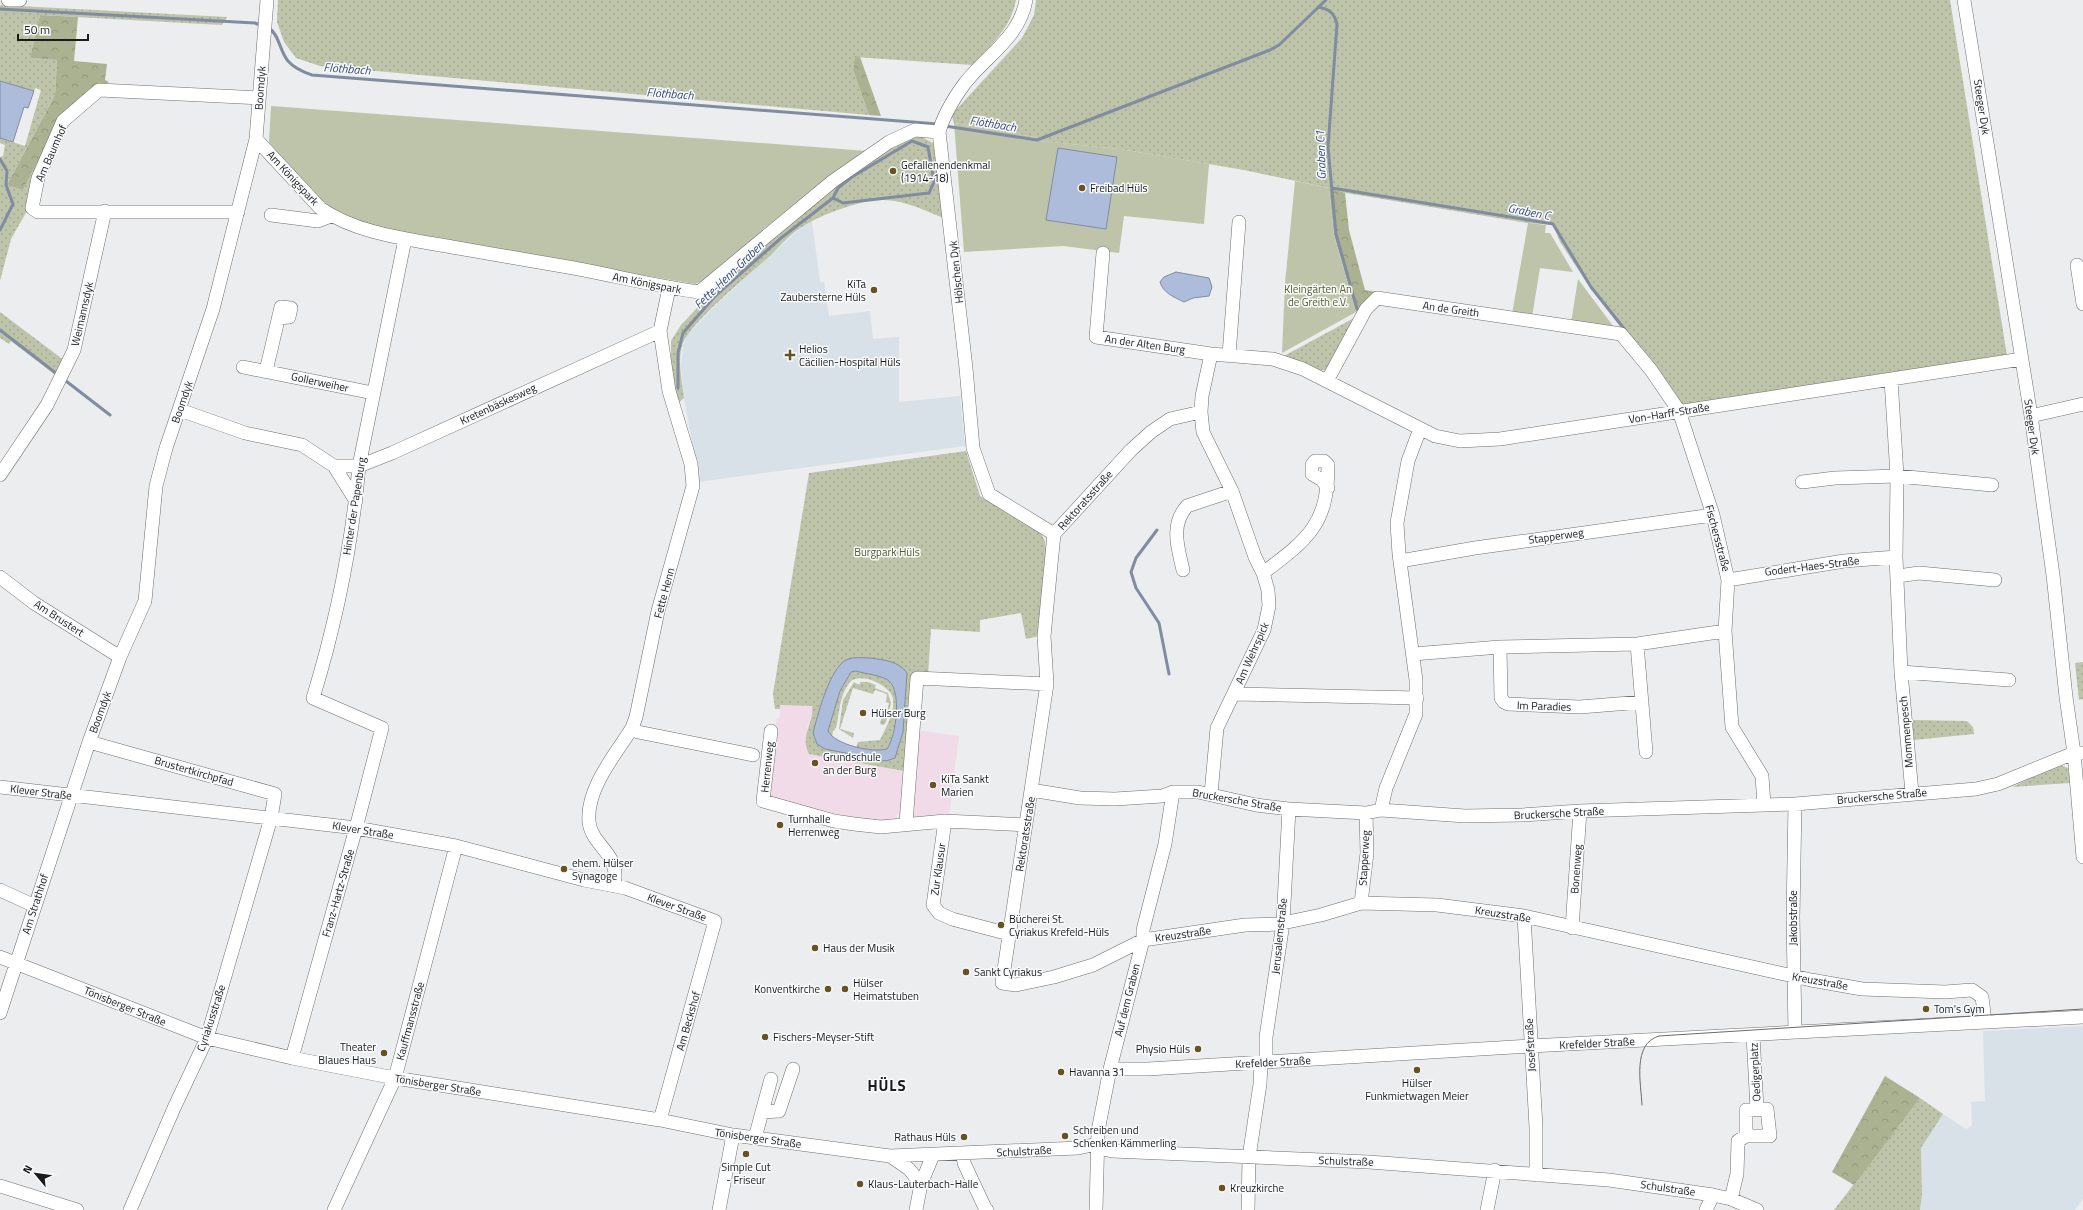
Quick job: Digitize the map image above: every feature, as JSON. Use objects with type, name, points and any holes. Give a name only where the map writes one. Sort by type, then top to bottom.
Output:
[{"type":"street","points":[[8,0],[20,0]]},
{"type":"street","name":"Boomdyk","points":[[70,795],[120,657],[145,601],[156,486],[166,448],[213,309],[256,139],[267,0]]},
{"type":"street","points":[[941,126],[966,83],[1005,42],[1024,10],[1026,0]]},
{"type":"street","name":"Steeger Dyk","points":[[1964,0],[2031,416],[2053,574],[2066,696],[2078,753],[2083,857]]},
{"type":"street","name":"Am Baumhof","points":[[238,212],[38,212],[32,208],[38,178],[64,122],[99,90],[259,98]]},
{"type":"street","name":"Am Königspark","points":[[256,139],[320,208],[331,216],[353,225],[406,239],[581,270],[669,288],[699,292],[833,182],[888,142],[916,130],[941,126]]},
{"type":"street","name":"Hölschen Dyk","points":[[941,126],[966,360],[973,448],[989,494],[1054,534]]},
{"type":"street","name":"Weimannsdyk","points":[[1,472],[47,405],[74,350],[105,211]]},
{"type":"street","name":"Am Königspark","points":[[271,215],[318,221],[331,216]]},
{"type":"street","points":[[1229,355],[1239,222]]},
{"type":"street","name":"Hinter der Papenburg","points":[[382,728],[313,698],[331,628],[356,501],[359,466],[373,393],[406,239]]},
{"type":"street","name":"An der Alten Burg","points":[[1103,253],[1096,336],[1211,354],[1273,359],[1303,369],[1327,380]]},
{"type":"street","points":[[2077,265],[2083,304]]},
{"type":"street","name":"Fette Henn","points":[[614,885],[616,871],[615,867],[591,829],[589,821],[595,790],[632,728],[636,717],[658,611],[693,486],[691,464],[669,391],[660,331],[669,288]]},
{"type":"street","name":"An de Greith","points":[[1327,380],[1366,309],[1377,298],[1621,334]]},
{"type":"street","points":[[266,371],[279,318]]},
{"type":"street","name":"Kretenbäskesweg","points":[[334,466],[359,466],[660,331]]},
{"type":"street","name":"Fischersstraße","points":[[1621,334],[1651,370],[1668,393],[1678,411],[1713,515],[1728,580],[1726,631],[1732,727],[1762,776],[1764,804]]},
{"type":"street","name":"Am Wehrspick","points":[[1211,354],[1202,396],[1201,412],[1203,432],[1232,491],[1268,590],[1268,619],[1218,728],[1211,794]]},
{"type":"street","name":"Von-Harff-Straße","points":[[1327,380],[1420,429],[1446,440],[1467,441],[1500,438],[2022,359]]},
{"type":"street","name":"Gollerweiher","points":[[244,367],[373,393]]},
{"type":"street","name":"Mommenpesch","points":[[1891,379],[1897,476],[1896,557],[1901,672],[1912,793]]},
{"type":"street","points":[[2031,416],[2083,404]]},
{"type":"street","points":[[180,410],[244,433],[302,444],[334,466],[356,501]]},
{"type":"street","name":"Rektoratsstraße","points":[[1002,983],[1046,684],[1044,636],[1054,534],[1131,450],[1146,436],[1170,419],[1201,412]]},
{"type":"street","points":[[1381,810],[1386,788],[1416,714],[1417,698],[1413,654],[1400,561],[1397,523],[1407,466],[1420,429]]},
{"type":"street","points":[[1802,482],[1835,478],[1897,476],[1992,485]]},
{"type":"street","points":[[1263,573],[1299,546],[1310,534],[1324,506],[1328,488]]},
{"type":"street","points":[[1183,570],[1176,538],[1177,525],[1184,510],[1187,506],[1232,491]]},
{"type":"street","name":"Stapperweg","points":[[1400,561],[1475,548],[1713,515]]},
{"type":"street","name":"Godert-Haes-Straße","points":[[1728,580],[1836,562],[1896,557]]},
{"type":"street","points":[[1898,576],[1920,573],[1995,580]]},
{"type":"street","name":"Am Brustert","points":[[0,577],[34,603],[120,657]]},
{"type":"street","points":[[1413,654],[1500,646],[1637,644],[1726,631]]},
{"type":"street","points":[[1637,644],[1646,752]]},
{"type":"street","name":"Im Paradies","points":[[1500,646],[1502,698],[1504,702],[1508,704],[1580,707],[1642,702]]},
{"type":"street","points":[[1901,672],[2009,680]]},
{"type":"street","points":[[906,823],[917,678],[1046,684]]},
{"type":"street","points":[[1234,694],[1417,698]]},
{"type":"street","name":"Franz-Hartz-Straße","points":[[292,1058],[356,828],[382,728]]},
{"type":"street","name":"Herrenweg","points":[[632,728],[638,732],[754,755]]},
{"type":"street","name":"Herrenweg","points":[[771,731],[763,801],[834,821],[854,824],[881,826],[945,821],[1026,825]]},
{"type":"street","name":"Brustertkirchpfad","points":[[89,742],[275,794],[271,818]]},
{"type":"street","name":"Bruckersche Straße","points":[[1031,790],[1080,798],[1115,800],[1162,796],[1173,792],[1211,794],[1238,802],[1289,809],[1366,813],[1381,810],[1465,816],[1522,815],[1580,811],[1795,804],[1912,793],[1976,789],[1998,784],[2078,753]]},
{"type":"street","name":"Klever Straße","points":[[0,787],[356,828],[456,846],[584,880],[614,885],[715,921]]},
{"type":"street","name":"Auf dem Graben","points":[[1096,1210],[1098,1131],[1110,1069],[1168,828],[1173,792]]},
{"type":"street","name":"Am Strathhof","points":[[0,1013],[70,795]]},
{"type":"street","name":"Jakobstraße","points":[[1795,804],[1793,976],[1795,1032]]},
{"type":"street","name":"Jerusalemstraße","points":[[1248,1210],[1249,1157],[1283,923],[1289,809]]},
{"type":"street","name":"Bonenweg","points":[[1572,928],[1580,811]]},
{"type":"street","name":"Stapperweg","points":[[1361,903],[1367,853],[1366,813]]},
{"type":"street","name":"Cyriakusstraße","points":[[130,1210],[174,1108],[207,1038],[271,818]]},
{"type":"street","name":"Zur Klausur","points":[[945,821],[933,905],[939,913],[952,919],[1009,934]]},
{"type":"street","name":"Kauffmansstraße","points":[[334,1210],[395,1078],[456,846]]},
{"type":"street","points":[[0,890],[35,906]]},
{"type":"street","name":"Kreuzstraße","points":[[1002,983],[1016,984],[1054,977],[1093,965],[1142,940],[1245,925],[1283,923],[1321,915],[1361,903],[1437,905],[1524,916],[1572,928],[1793,976],[1862,988],[1945,992],[1972,990],[1982,997],[1985,1021]]},
{"type":"street","name":"Josefstraße","points":[[1524,916],[1530,1046],[1536,1127],[1536,1175]]},
{"type":"street","name":"Am Beckshof","points":[[660,1120],[715,921]]},
{"type":"street","name":"Tönisberger Straße","points":[[0,957],[207,1038],[292,1058],[395,1078],[660,1120],[733,1136],[890,1156],[933,1155]]},
{"type":"street","name":"Krefelder Straße","points":[[1110,1069],[1128,1070],[1530,1046],[2083,1017]]},
{"type":"street","name":"Oedigerplatz","points":[[1753,1035],[1757,1109]]},
{"type":"street","points":[[762,1112],[779,1111],[793,1069]]},
{"type":"street","points":[[754,1138],[771,1079]]},
{"type":"street","name":"Oedigerplatz","points":[[1731,1199],[1737,1174],[1738,1141],[1746,1136],[1770,1136],[1767,1109],[1746,1110],[1746,1136]]},
{"type":"street","points":[[719,1210],[733,1136]]},
{"type":"street","name":"Schulstraße","points":[[933,1155],[1078,1148],[1098,1144],[1104,1149],[1112,1151],[1369,1162],[1495,1170],[1536,1175],[1609,1180],[1713,1194],[1731,1199],[1756,1210]]},
{"type":"street","points":[[963,1154],[964,1163],[986,1210]]},
{"type":"street","points":[[916,1210],[921,1184],[933,1155]]},
{"type":"street","name":"Tönisberger Straße","points":[[890,1156],[909,1169],[921,1184]]},
{"type":"street","points":[[1487,1210],[1495,1170]]},
{"type":"street","points":[[0,1186],[77,1210]]},
{"type":"street","points":[[1706,1210],[1713,1194]]},
{"type":"shaded area","name":"Helios Cäcilien-Hospital Hüls","points":[[812,221],[820,282],[824,282],[829,316],[870,311],[873,339],[899,337],[899,402],[960,396],[965,446],[698,482],[700,472],[696,464],[684,398],[681,365],[683,345],[688,334],[719,302],[803,226]]},
{"type":"shaded area","name":"Grundschule an der Burg","points":[[780,705],[812,706],[813,710],[807,728],[809,754],[904,771],[901,814],[897,815],[896,819],[892,822],[860,819],[770,798],[769,795],[776,719],[780,717]]},
{"type":"shaded area","name":"KiTa Sankt Marien","points":[[916,730],[959,736],[949,816],[916,818],[912,813]]},
{"type":"shaded area","points":[[2083,1026],[2083,1199],[2075,1210],[1920,1210],[1922,1195],[1921,1148],[1943,1114],[1966,1129],[1972,1125],[1971,1102],[1985,1101],[1983,1031]]},
{"type":"green space","points":[[278,0],[1016,0],[1010,19],[1005,28],[972,65],[855,57],[853,70],[869,115],[320,66],[296,58],[284,42],[277,22]]},
{"type":"green space","points":[[1036,0],[1950,0],[2007,356],[1681,405],[1591,289],[1560,242],[1553,225],[1528,223],[1334,191],[1334,189],[1244,170],[1120,149],[1041,141],[1035,137],[954,123],[952,117],[955,111],[1022,38],[1034,15]]},
{"type":"green space","points":[[0,5],[227,17],[222,25],[40,15],[30,58],[57,60],[55,95],[7,185],[23,190],[37,163],[28,209],[11,239],[0,281],[0,157],[3,156],[5,145],[0,143],[0,138],[25,146],[41,90],[35,88],[34,91],[0,81]]},
{"type":"green space","points":[[40,15],[78,17],[74,61],[107,64],[105,80],[109,82],[96,89],[37,163],[23,190],[7,185],[55,95],[57,60],[30,58]]},
{"type":"green space","points":[[855,56],[860,57],[881,116],[869,115],[853,70]]},
{"type":"green space","points":[[271,106],[867,151],[707,279],[695,284],[411,235],[343,217],[306,188],[269,142]]},
{"type":"green space","points":[[954,123],[1035,137],[1041,141],[1120,149],[1209,164],[1204,224],[1124,216],[1119,253],[1063,246],[964,252]]},
{"type":"green space","points":[[918,135],[933,143],[938,155],[946,219],[907,204],[891,200],[882,200],[864,202],[842,208],[822,216],[800,228],[710,310],[689,333],[683,343],[680,356],[680,370],[684,398],[676,405],[671,367],[671,341],[681,325],[711,293],[795,217],[878,155]]},
{"type":"green space","name":"Kleingärten An de Greith e.V.","points":[[1295,181],[1329,188],[1334,235],[1356,312],[1282,353],[1285,283]]},
{"type":"green space","points":[[1329,188],[1345,193],[1349,230],[1365,290],[1377,292],[1367,299],[1356,312],[1334,235]]},
{"type":"green space","points":[[1528,223],[1546,225],[1545,233],[1550,233],[1573,272],[1540,268],[1532,317],[1512,314]]},
{"type":"green space","points":[[1578,279],[1616,330],[1571,323]]},
{"type":"green space","points":[[0,312],[65,361],[58,377],[11,341],[9,344],[0,338]]},
{"type":"green space","points":[[1356,317],[1329,366],[1325,370],[1318,370],[1282,357]]},
{"type":"green space","name":"Burgpark Hüls","points":[[966,451],[980,496],[1040,532],[1045,541],[1046,551],[1039,636],[1026,639],[1021,613],[980,620],[980,632],[931,629],[928,676],[914,675],[904,771],[809,754],[806,747],[806,735],[811,717],[812,706],[780,705],[780,709],[775,709],[773,694],[809,473]],"holes":[[[870,658],[887,661],[907,673],[886,761],[813,733],[851,659]]]},
{"type":"green space","points":[[2083,662],[2083,699],[2079,700],[2075,663]]},
{"type":"green space","points":[[856,671],[882,677],[889,681],[893,687],[896,704],[895,725],[887,749],[881,751],[856,748],[858,742],[880,740],[890,720],[893,709],[893,699],[887,689],[882,685],[868,679],[855,679],[846,687],[840,704],[836,728],[833,731],[832,737],[828,731],[840,691],[851,672]]},
{"type":"green space","points":[[854,682],[860,684],[860,682],[868,682],[876,685],[875,688],[888,693],[891,703],[886,722],[884,725],[880,724],[883,711],[887,711],[889,703],[886,702],[887,694],[875,690],[873,694],[853,688],[840,729],[854,733],[853,738],[839,729],[843,700]]},
{"type":"green space","points":[[1912,720],[1967,721],[1973,727],[1974,734],[1914,740]]},
{"type":"green space","points":[[2060,765],[2068,768],[2070,783],[2012,787]]},
{"type":"green space","points":[[1885,1076],[1920,1098],[1854,1185],[1832,1172]]},
{"type":"green space","points":[[1920,1098],[1943,1114],[1921,1148],[1922,1195],[1920,1210],[1834,1210]]},
{"type":"water","points":[[0,81],[34,91],[28,108],[24,107],[13,142],[0,138]]},
{"type":"water","name":"Freibad Hüls","points":[[1058,148],[1117,157],[1106,229],[1046,220]]},
{"type":"water","points":[[1176,272],[1209,278],[1212,287],[1209,296],[1193,298],[1184,302],[1169,294],[1161,286],[1160,282],[1164,277]]},
{"type":"water","points":[[870,658],[886,660],[900,666],[907,673],[903,732],[895,758],[886,761],[825,749],[817,744],[813,733],[824,695],[838,668],[843,662],[849,659]],"holes":[[[856,671],[886,679],[893,687],[896,704],[895,725],[887,749],[873,750],[855,747],[838,740],[828,731],[840,691],[851,672]]]},
{"type":"waterway","name":"Flöthbach","points":[[945,126],[1037,140],[1270,50],[1279,45],[1326,0]]},
{"type":"waterway","name":"Graben C1","points":[[1318,7],[1331,12],[1337,24],[1328,147],[1336,234],[1357,309]]},
{"type":"waterway","name":"Flöthbach","points":[[0,9],[255,23],[262,26]]},
{"type":"waterway","name":"Flöthbach","points":[[269,28],[275,34],[288,61],[299,70],[312,75],[938,124]]},
{"type":"waterway","name":"Fette-Henn-Graben","points":[[678,388],[678,353],[683,333],[715,296],[781,238],[833,198],[838,188],[852,177],[912,141],[928,147],[934,182],[929,193],[843,203],[833,198]]},
{"type":"waterway","points":[[0,159],[7,171],[6,185],[13,204],[0,230]]},
{"type":"waterway","name":"Graben C","points":[[1332,188],[1553,224],[1591,287],[1626,331]]},
{"type":"waterway","points":[[0,330],[57,374]]},
{"type":"waterway","points":[[66,381],[110,415]]},
{"type":"waterway","points":[[1157,530],[1136,558],[1131,572],[1136,588],[1159,623],[1169,674]]},
{"type":"tram line","points":[[1642,1105],[1640,1076],[1641,1056],[1650,1040],[1659,1036],[2083,1009]]},
{"type":"place","name":"Gefallenendenkmal (1914-18)","points":[[893,171]]},
{"type":"place","name":"Freibad Hüls","points":[[1082,188]]},
{"type":"place","name":"KiTa Zaubersterne Hüls","points":[[874,290]]},
{"type":"place","name":"Helios Cäcilien-Hospital Hüls","points":[[790,355]]},
{"type":"place","name":"Hülser Burg","points":[[863,713]]},
{"type":"place","name":"Grundschule an der Burg","points":[[815,763]]},
{"type":"place","name":"KiTa Sankt Marien","points":[[933,785]]},
{"type":"place","name":"Turnhalle Herrenweg","points":[[780,825]]},
{"type":"place","name":"ehem. Hülser Synagoge","points":[[564,869]]},
{"type":"place","name":"Bücherei St. Cyriakus Krefeld-Hüls","points":[[1001,925]]},
{"type":"place","name":"Haus der Musik","points":[[815,948]]},
{"type":"place","name":"Sankt Cyriakus","points":[[966,972]]},
{"type":"place","name":"Konventkirche","points":[[828,989]]},
{"type":"place","name":"Hülser Heimatstuben","points":[[845,989]]},
{"type":"place","name":"Tom's Gym","points":[[1926,1009]]},
{"type":"place","name":"Fischers-Meyser-Stift","points":[[765,1037]]},
{"type":"place","name":"Physio Hüls","points":[[1198,1049]]},
{"type":"place","name":"Theater Blaues Haus","points":[[384,1053]]},
{"type":"place","name":"Hülser Funkmietwagen Meier","points":[[1417,1070]]},
{"type":"place","name":"Havanna 31","points":[[1061,1072]]},
{"type":"place","name":"Schreiben und Schenken Kämmerling","points":[[1065,1136]]},
{"type":"place","name":"Rathaus Hüls","points":[[964,1137]]},
{"type":"place","name":"Simple Cut - Friseur","points":[[746,1154]]},
{"type":"place","name":"Klaus-Lauterbach-Halle","points":[[860,1184]]},
{"type":"place","name":"Kreuzkirche","points":[[1222,1188]]},
{"type":"district","name":"HÜLS","points":[[887,1086]]}]
